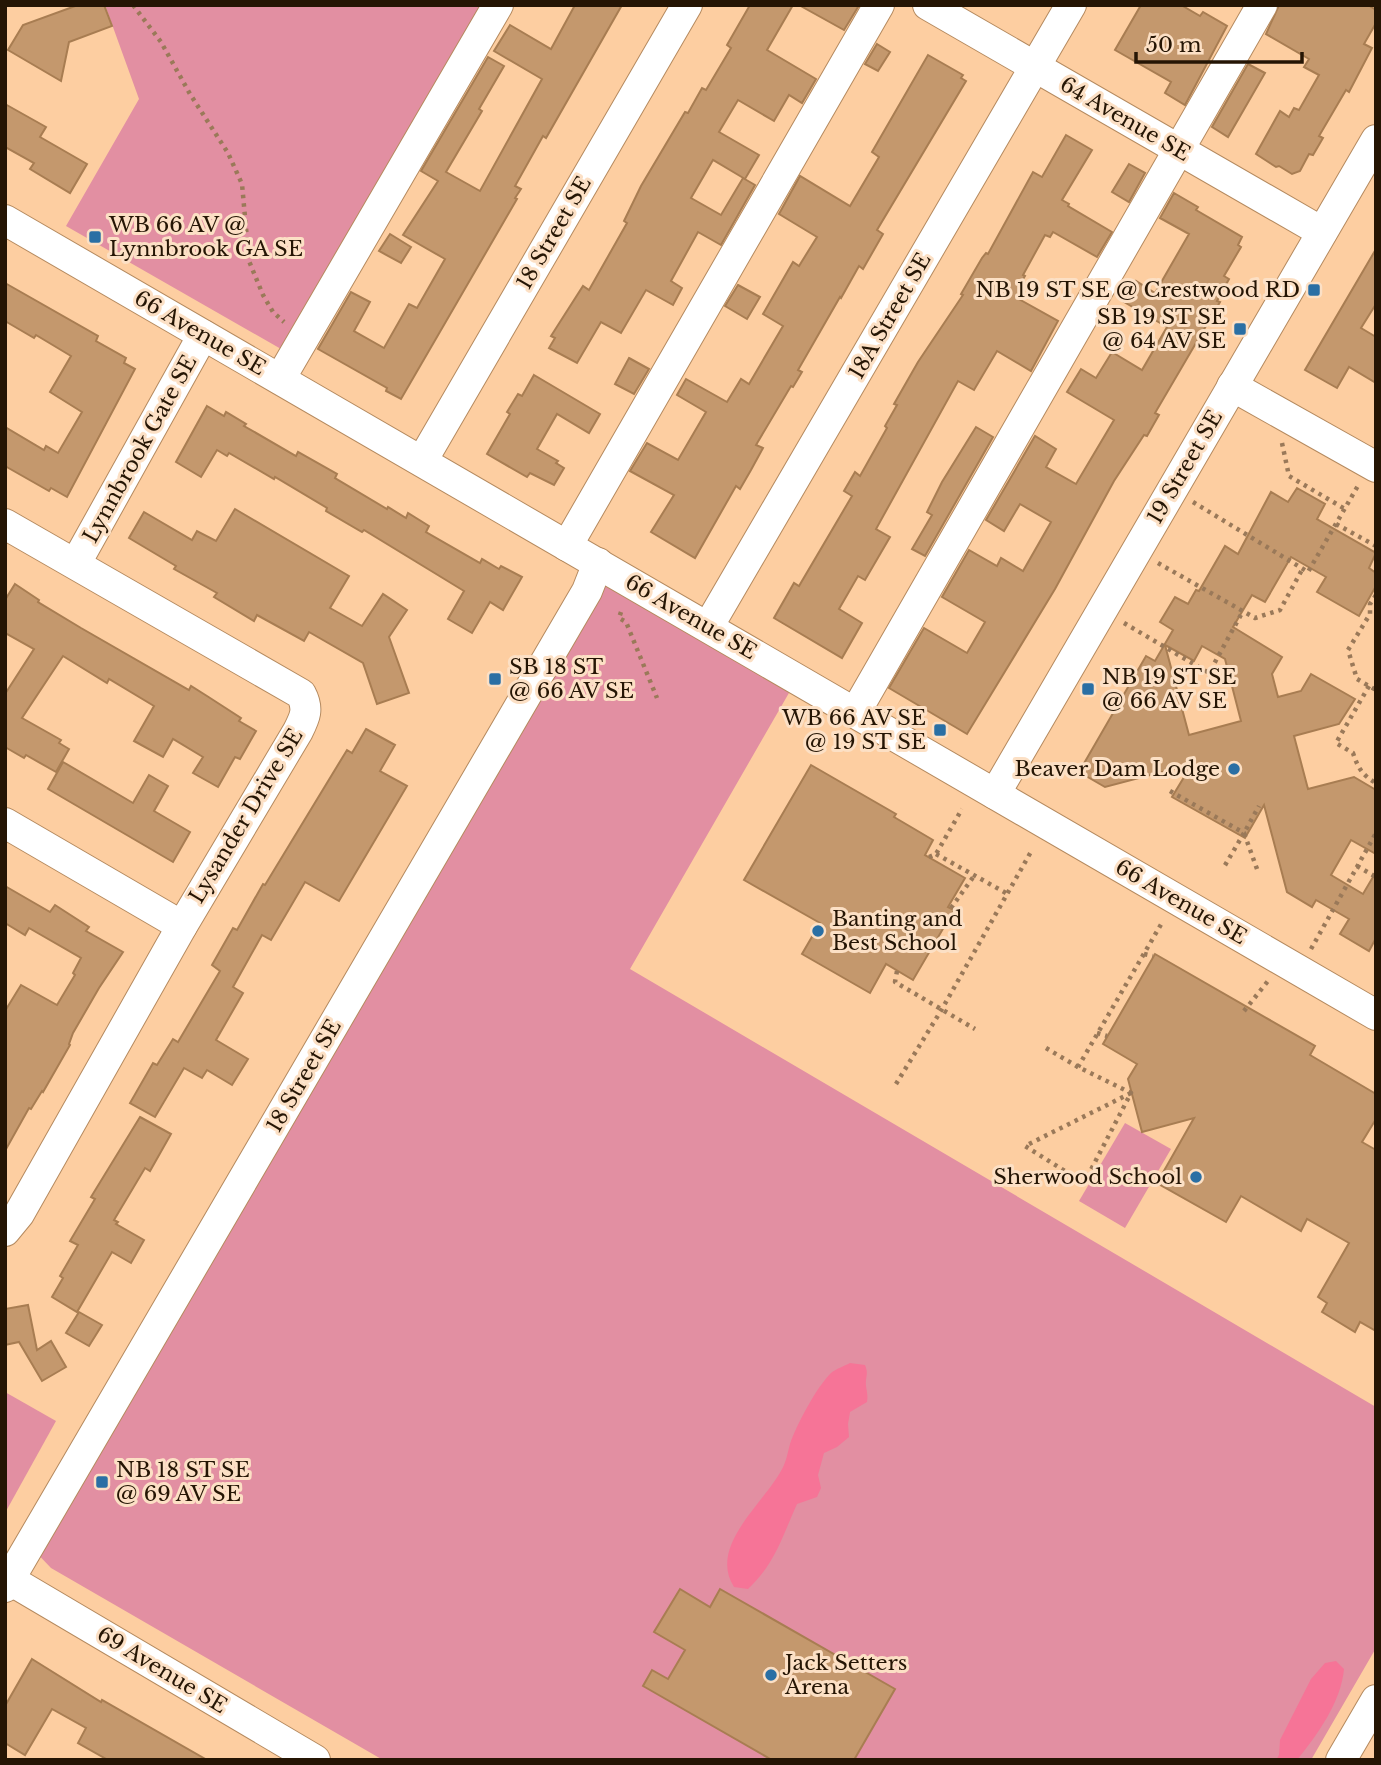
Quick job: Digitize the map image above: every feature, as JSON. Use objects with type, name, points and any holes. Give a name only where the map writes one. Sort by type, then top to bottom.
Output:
[{"type":"street","points":[[280,379],[304,342],[498,5]]},
{"type":"street","name":"18 Street SE","points":[[422,461],[687,5]]},
{"type":"street","points":[[567,545],[879,5]]},
{"type":"street","name":"64 Avenue SE","points":[[928,5],[1322,232]]},
{"type":"street","name":"18A Street SE","points":[[708,627],[1071,5]]},
{"type":"street","points":[[855,713],[1262,5]]},
{"type":"street","name":"19 Street SE","points":[[995,794],[1376,140]]},
{"type":"street","name":"66 Avenue SE","points":[[5,220],[1376,1015]]},
{"type":"street","name":"Lynnbrook Gate SE","points":[[76,563],[203,335]]},
{"type":"street","points":[[1233,386],[1369,474]]},
{"type":"street","name":"Lysander Drive SE","points":[[5,524],[301,694],[306,705],[305,716],[298,731],[182,926],[19,1214],[5,1231]]},
{"type":"street","name":"18 Street SE","points":[[7,1581],[587,591],[598,564]]},
{"type":"street","points":[[5,823],[182,926]]},
{"type":"street","name":"69 Avenue SE","points":[[7,1581],[315,1760]]},
{"type":"street","points":[[1341,1760],[1376,1700]]},
{"type":"path","points":[[132,5],[161,42],[228,153],[242,184],[249,261],[258,284],[273,312],[304,342]]},
{"type":"path","points":[[1279,432],[1289,476],[1345,509]]},
{"type":"path","points":[[1192,502],[1308,572],[1369,474]]},
{"type":"path","points":[[1336,524],[1376,546]]},
{"type":"path","points":[[1157,562],[1255,618],[1280,610],[1303,568]]},
{"type":"path","points":[[1376,595],[1370,604],[1373,614],[1348,650],[1357,679],[1376,690]]},
{"type":"path","points":[[1123,622],[1209,673],[1243,611]]},
{"type":"path","points":[[621,612],[619,618],[626,622],[657,698]]},
{"type":"path","points":[[1369,686],[1336,743],[1353,753],[1364,776],[1376,783]]},
{"type":"path","points":[[1170,791],[1244,833],[1257,869]]},
{"type":"path","points":[[1224,867],[1259,806]]},
{"type":"path","points":[[929,857],[936,854],[962,809]]},
{"type":"path","points":[[1311,950],[1376,833]]},
{"type":"path","points":[[896,1084],[942,1009],[1032,849]]},
{"type":"path","points":[[936,854],[1006,893]]},
{"type":"path","points":[[1357,866],[1376,877]]},
{"type":"path","points":[[951,908],[974,876]]},
{"type":"path","points":[[1078,1067],[1165,917]]},
{"type":"path","points":[[1144,954],[1153,956]]},
{"type":"path","points":[[897,971],[895,982],[975,1029]]},
{"type":"path","points":[[1244,1011],[1270,977]]},
{"type":"path","points":[[1097,1033],[1107,1036]]},
{"type":"path","points":[[1046,1048],[1131,1093]]},
{"type":"path","points":[[1131,1093],[1084,1183],[1025,1146],[1107,1105],[1131,1093]]},
{"type":"shaded area","points":[[105,5],[500,5],[295,357],[66,226],[139,99]]},
{"type":"shaded area","points":[[598,563],[797,679],[630,969],[1376,1407],[1376,1648],[1311,1760],[383,1760],[51,1568],[30,1546]]},
{"type":"shaded area","points":[[1125,1123],[1171,1149],[1125,1228],[1079,1201]]},
{"type":"shaded area","points":[[850,1363],[865,1365],[867,1402],[850,1412],[849,1437],[824,1453],[818,1475],[821,1488],[817,1497],[797,1504],[765,1570],[748,1589],[734,1587],[728,1571],[728,1555],[734,1539],[784,1465],[797,1427],[819,1388],[831,1373]]},
{"type":"shaded area","points":[[5,1392],[56,1421],[5,1513]]},
{"type":"shaded area","points":[[1336,1661],[1344,1669],[1338,1693],[1327,1717],[1297,1760],[1276,1760],[1280,1740],[1311,1679],[1325,1663]]},
{"type":"building","points":[[78,5],[104,5],[112,26],[69,42],[61,81],[8,50],[23,25]]},
{"type":"building","points":[[575,5],[622,5],[546,138],[543,136],[515,186],[521,189],[515,198],[517,199],[401,399],[386,391],[387,388],[318,349],[351,292],[370,302],[354,331],[384,348],[409,304],[417,308],[445,259],[403,235],[438,181],[421,171],[488,57],[504,66],[479,109],[482,111],[446,172],[480,191],[542,79],[494,51],[510,25],[551,49]]},
{"type":"building","points":[[750,5],[793,5],[767,50],[816,79],[802,103],[789,95],[774,121],[738,100],[719,132],[759,155],[745,179],[713,160],[691,198],[721,215],[743,178],[755,185],[721,245],[698,232],[671,281],[682,288],[673,305],[646,290],[621,333],[601,322],[577,363],[549,348],[555,338],[551,336],[583,286],[589,290],[627,223],[624,221],[641,186],[685,112],[688,113],[702,88],[706,90],[731,48],[727,45]]},
{"type":"building","points":[[799,5],[855,5],[858,7],[844,30]]},
{"type":"building","points":[[1141,5],[1181,5],[1200,16],[1203,12],[1227,26],[1185,105],[1165,93],[1171,82],[1115,50]]},
{"type":"building","points":[[1279,5],[1368,5],[1376,10],[1376,23],[1364,44],[1372,48],[1349,92],[1346,90],[1319,136],[1323,138],[1313,155],[1309,154],[1300,171],[1292,174],[1256,154],[1280,111],[1289,117],[1294,108],[1299,110],[1319,75],[1304,67],[1309,59],[1266,34]]},
{"type":"building","points":[[877,44],[890,52],[878,71],[865,64]]},
{"type":"building","points":[[928,55],[963,75],[961,78],[966,81],[877,230],[883,234],[863,269],[859,266],[840,297],[798,370],[802,372],[756,445],[763,448],[751,470],[740,489],[736,486],[695,558],[651,532],[674,495],[630,471],[647,443],[678,460],[706,412],[677,395],[686,379],[727,402],[741,379],[749,384],[783,326],[763,314],[793,262],[799,266],[817,237],[779,214],[800,176],[850,206],[879,157],[872,152]]},
{"type":"building","points":[[1248,64],[1265,73],[1228,137],[1212,127]]},
{"type":"building","points":[[5,104],[46,127],[40,137],[87,164],[70,193],[30,169],[34,163],[5,147]]},
{"type":"building","points":[[1066,135],[1092,150],[1062,200],[1112,232],[1097,257],[1053,232],[1050,237],[1045,235],[1023,275],[1025,276],[1022,281],[1025,283],[1017,298],[1058,321],[1031,371],[997,351],[974,390],[958,381],[876,529],[890,537],[865,580],[858,576],[839,609],[862,623],[842,658],[774,618],[794,583],[799,586],[852,496],[844,491],[855,472],[860,476],[887,428],[885,426],[897,405],[894,404],[918,362],[963,295],[961,294],[982,258],[988,254],[1033,172],[1042,177]]},
{"type":"building","points":[[1129,164],[1145,173],[1129,202],[1112,192]]},
{"type":"building","points":[[1174,193],[1198,207],[1196,210],[1242,237],[1238,245],[1241,247],[1224,276],[1229,279],[1217,301],[1220,302],[1155,413],[1159,415],[1147,436],[1144,435],[1114,481],[1055,589],[967,734],[889,688],[924,628],[967,653],[985,622],[942,597],[969,550],[997,566],[1001,558],[1023,571],[1051,522],[1020,504],[1004,531],[986,520],[1035,436],[1056,449],[1046,467],[1076,484],[1114,420],[1067,392],[1081,369],[1096,378],[1112,352],[1142,370],[1167,327],[1124,302],[1136,281],[1155,293],[1189,234],[1160,218]]},
{"type":"building","points":[[390,234],[411,247],[401,263],[379,251]]},
{"type":"building","points":[[1376,249],[1376,304],[1361,328],[1376,337],[1376,383],[1349,367],[1337,388],[1305,370]]},
{"type":"building","points":[[5,283],[98,336],[96,341],[126,358],[124,363],[135,369],[67,497],[51,488],[49,491],[5,466],[5,427],[44,450],[46,446],[58,453],[82,412],[50,392],[71,356],[36,335],[34,338],[5,321]]},
{"type":"building","points":[[738,285],[760,297],[747,319],[725,306]]},
{"type":"building","points":[[629,358],[649,369],[634,394],[615,384]]},
{"type":"building","points":[[534,375],[600,414],[589,433],[557,414],[537,449],[558,461],[556,463],[564,468],[554,485],[530,473],[527,477],[487,454],[510,414],[507,412],[518,394],[522,396]]},
{"type":"building","points":[[207,406],[224,416],[226,412],[246,424],[244,426],[296,456],[298,452],[337,474],[335,478],[387,509],[388,507],[406,518],[408,513],[429,526],[426,532],[480,563],[482,559],[499,569],[501,566],[522,577],[503,610],[490,602],[472,633],[448,619],[464,591],[364,530],[362,532],[326,511],[327,508],[275,477],[274,479],[229,453],[227,456],[217,450],[201,477],[176,462]]},
{"type":"building","points":[[976,427],[993,437],[925,556],[912,549],[932,515],[927,512],[942,482]]},
{"type":"building","points":[[1297,488],[1325,504],[1317,519],[1376,553],[1369,568],[1376,573],[1376,586],[1359,616],[1317,592],[1326,577],[1291,557],[1265,602],[1252,595],[1233,627],[1282,657],[1272,674],[1278,697],[1301,691],[1311,674],[1355,699],[1339,724],[1294,736],[1308,789],[1354,777],[1376,790],[1376,854],[1351,840],[1331,875],[1363,894],[1376,872],[1376,938],[1369,951],[1340,934],[1349,919],[1316,900],[1312,907],[1287,892],[1264,805],[1245,838],[1172,797],[1192,764],[1105,787],[1079,772],[1146,656],[1155,661],[1173,630],[1160,622],[1175,597],[1188,604],[1196,590],[1199,591],[1225,546],[1238,554],[1271,492],[1288,502]],"holes":[[[1165,645],[1194,661],[1202,646],[1225,659],[1241,721],[1189,735]]]},
{"type":"building","points":[[235,509],[349,576],[330,608],[362,626],[383,594],[407,610],[389,637],[409,693],[377,704],[363,663],[309,632],[304,641],[257,615],[254,621],[214,597],[217,593],[174,569],[176,566],[129,538],[144,512],[192,540],[197,531],[216,541]]},
{"type":"building","points":[[15,584],[39,600],[38,602],[81,628],[189,690],[191,686],[241,718],[239,721],[256,731],[240,759],[235,757],[218,787],[193,773],[203,757],[173,739],[163,757],[134,741],[154,706],[109,679],[107,683],[63,656],[22,718],[61,740],[59,743],[69,749],[56,772],[5,747],[5,694],[34,649],[5,633],[5,600]]},
{"type":"building","points":[[366,729],[395,745],[380,771],[407,786],[339,901],[305,882],[271,940],[262,935],[233,987],[243,993],[216,1040],[248,1059],[232,1085],[207,1070],[202,1078],[184,1068],[155,1117],[130,1103],[153,1063],[157,1065],[173,1039],[178,1042],[220,971],[212,965],[233,928],[237,930],[347,750],[352,753]]},
{"type":"building","points":[[63,762],[133,803],[149,775],[168,786],[154,811],[190,832],[173,862],[48,789]]},
{"type":"building","points":[[811,765],[896,814],[894,817],[933,840],[925,855],[965,878],[948,907],[954,910],[913,980],[886,964],[870,993],[802,954],[820,923],[744,880]]},
{"type":"building","points":[[5,886],[50,912],[55,905],[89,927],[86,931],[123,952],[73,1033],[70,1045],[43,1092],[31,1109],[29,1108],[5,1151],[5,1011],[21,985],[57,1005],[75,975],[73,973],[81,958],[29,928],[25,935],[5,923]]},
{"type":"building","points":[[1155,954],[1315,1046],[1310,1055],[1376,1094],[1376,1119],[1362,1142],[1376,1150],[1376,1331],[1360,1322],[1355,1332],[1322,1312],[1327,1303],[1318,1297],[1349,1243],[1307,1219],[1301,1231],[1241,1196],[1226,1222],[1157,1183],[1194,1118],[1142,1132],[1128,1079],[1137,1064],[1103,1044]]},
{"type":"building","points":[[140,1117],[171,1134],[150,1171],[145,1168],[114,1220],[118,1222],[116,1224],[144,1240],[131,1263],[112,1252],[77,1312],[52,1297],[63,1278],[60,1276],[78,1245],[70,1241],[95,1199],[91,1197]]},
{"type":"building","points":[[28,1305],[37,1350],[51,1341],[66,1367],[42,1381],[19,1342],[5,1345],[5,1309]]},
{"type":"building","points":[[79,1312],[102,1325],[89,1346],[66,1333]]},
{"type":"building","name":"Jack Setters Arena","points":[[680,1589],[710,1607],[720,1589],[895,1689],[854,1760],[772,1760],[643,1686],[652,1670],[668,1679],[685,1650],[654,1632]]},
{"type":"building","points":[[32,1659],[101,1702],[102,1700],[207,1760],[108,1760],[78,1743],[86,1728],[52,1709],[25,1755],[5,1743],[5,1706]]},
{"type":"place","name":"WB 66 AV @ Lynnbrook GA SE","points":[[95,237]]},
{"type":"place","name":"NB 19 ST SE @ Crestwood RD","points":[[1314,290]]},
{"type":"place","name":"SB 19 ST SE @ 64 AV SE","points":[[1240,329]]},
{"type":"place","name":"SB 18 ST @ 66 AV SE","points":[[495,679]]},
{"type":"place","name":"NB 19 ST SE @ 66 AV SE","points":[[1088,689]]},
{"type":"place","name":"WB 66 AV SE @ 19 ST SE","points":[[940,730]]},
{"type":"place","name":"Beaver Dam Lodge","points":[[1234,769]]},
{"type":"place","name":"Banting and Best School","points":[[818,931]]},
{"type":"place","name":"Sherwood School","points":[[1196,1177]]},
{"type":"place","name":"NB 18 ST SE @ 69 AV SE","points":[[102,1482]]},
{"type":"place","name":"Jack Setters Arena","points":[[771,1675]]}]
